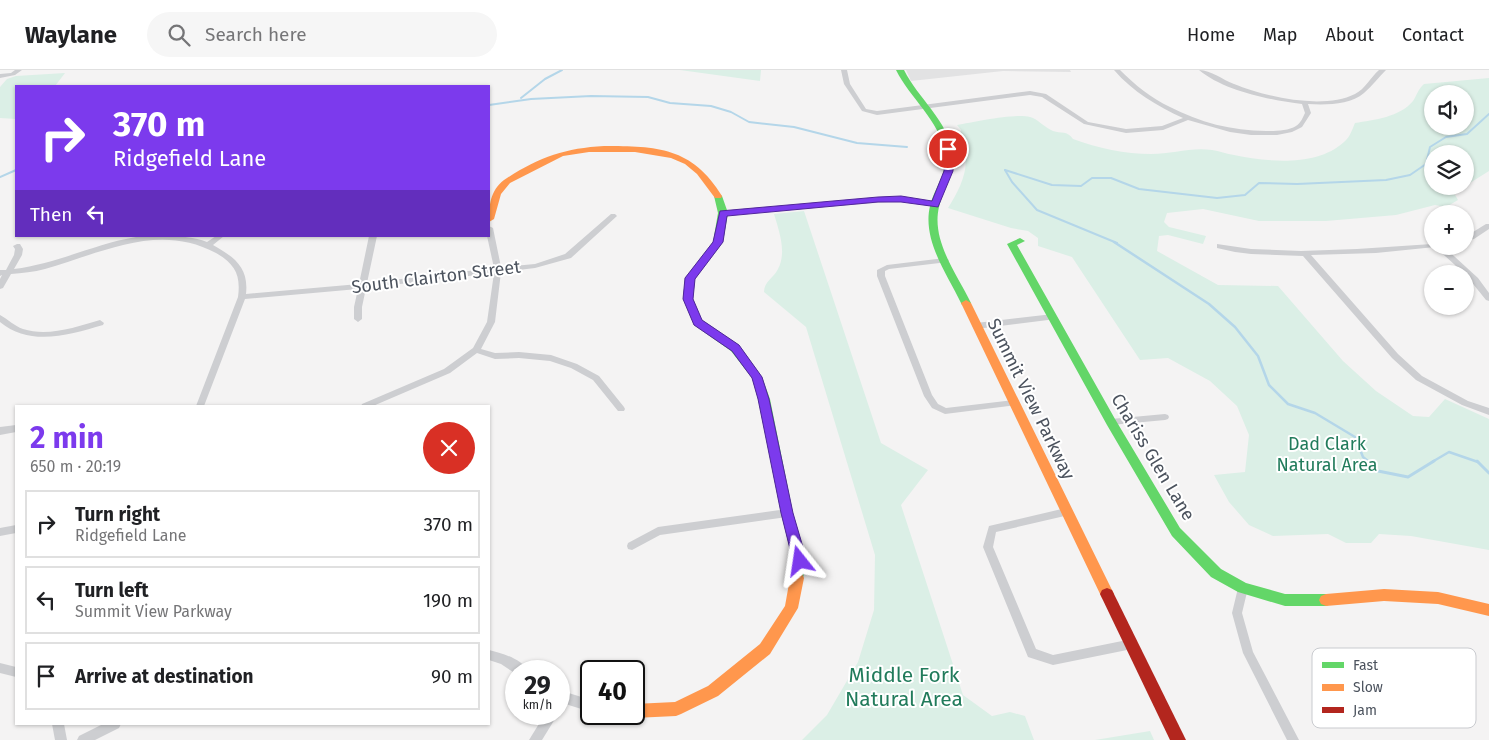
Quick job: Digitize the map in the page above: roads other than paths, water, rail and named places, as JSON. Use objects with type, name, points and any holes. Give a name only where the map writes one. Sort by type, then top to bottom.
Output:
[{"type":"street","points":[[0,76],[13,74],[19,70]]},
{"type":"street","points":[[844,70],[847,84],[864,110],[877,114],[1030,93],[1044,95],[1086,123],[1126,131],[1163,128],[1190,117]]},
{"type":"street","name":"Summit View Parkway","points":[[900,70],[905,82],[942,134],[950,156],[949,171],[935,205],[933,228],[945,260],[1178,740]]},
{"type":"street","points":[[1117,70],[1124,79],[1154,100],[1190,117],[1228,131],[1254,135],[1282,132],[1301,126],[1308,113],[1304,102]]},
{"type":"street","points":[[1202,70],[1226,83],[1254,93],[1304,102],[1333,103],[1357,96],[1381,70]]},
{"type":"street","points":[[490,215],[495,198],[502,186],[518,174],[563,153],[610,148],[650,151],[675,156],[695,168],[709,180],[718,196],[723,213],[718,242],[690,278],[688,299],[698,322],[735,348],[757,377],[764,399],[787,513],[800,561],[791,608],[765,649],[713,690],[676,709],[645,710]]},
{"type":"street","points":[[723,213],[901,199],[935,205]]},
{"type":"street","name":"South Clairton Street","points":[[242,297],[362,286],[534,266],[568,256],[614,216]]},
{"type":"street","points":[[1474,235],[1489,226]]},
{"type":"street","points":[[367,405],[447,371],[476,350],[491,322],[498,270],[490,233]]},
{"type":"street","points":[[4,272],[42,267],[105,246],[141,239],[178,237],[210,244],[233,261],[240,271],[244,283],[242,297],[200,405]]},
{"type":"street","points":[[210,244],[220,237]]},
{"type":"street","points":[[358,319],[362,286],[374,237]]},
{"type":"street","name":"Chariss Glen Lane","points":[[1020,241],[1012,244],[1111,422],[1176,532],[1216,573],[1243,588],[1285,600],[1326,600],[1384,595],[1438,598],[1489,610]]},
{"type":"street","points":[[0,286],[4,272],[18,255],[18,246]]},
{"type":"street","points":[[1220,246],[1246,252],[1305,254],[1424,247]]},
{"type":"street","points":[[1305,254],[1395,356],[1419,378],[1464,403],[1489,412]]},
{"type":"street","points":[[1448,255],[1475,280],[1489,298]]},
{"type":"street","points":[[945,260],[887,267],[881,270],[881,276],[928,396],[934,406],[945,411],[1014,403]]},
{"type":"street","points":[[976,326],[1053,317]]},
{"type":"street","points":[[0,318],[6,325],[24,332],[43,334],[68,333],[100,324]]},
{"type":"street","points":[[476,350],[495,356],[519,355],[550,358],[574,366],[596,378],[621,409]]},
{"type":"street","points":[[1111,422],[1165,417]]},
{"type":"street","points":[[0,431],[15,429]]},
{"type":"street","points":[[1066,512],[992,529],[988,547],[1032,653],[1053,660],[1132,644]]},
{"type":"street","points":[[632,546],[658,531],[787,513]]},
{"type":"street","points":[[0,532],[15,529]]},
{"type":"street","points":[[1243,588],[1237,613],[1248,652],[1293,740]]},
{"type":"street","points":[[490,655],[506,660]]},
{"type":"street","points":[[0,668],[15,672]]},
{"type":"street","points":[[58,725],[61,740]]},
{"type":"street","points":[[83,740],[113,725]]},
{"type":"street","points":[[535,740],[545,725]]},
{"type":"waterway","points":[[521,98],[545,79],[562,70]]},
{"type":"waterway","points":[[490,105],[531,99],[591,96],[648,97],[670,103],[711,106],[731,112],[749,122],[794,127],[857,143],[907,147]]},
{"type":"waterway","points":[[1117,243],[1037,210],[1012,182],[1005,170],[1052,185],[1081,186],[1092,178],[1111,178],[1139,189],[1217,198],[1245,195],[1259,183],[1297,184],[1386,180],[1410,175],[1426,164],[1430,147],[1446,137],[1467,134],[1489,114]]},
{"type":"waterway","points":[[0,177],[15,170]]},
{"type":"waterway","points":[[1114,242],[1209,304],[1235,327],[1258,356],[1269,385],[1288,404],[1315,413],[1355,437],[1363,457],[1369,462]]},
{"type":"waterway","points":[[1432,462],[1449,452],[1478,462]]},
{"type":"waterway","points":[[1367,461],[1378,471],[1408,477],[1434,461]]},
{"type":"waterway","points":[[1478,462],[1489,473]]},
{"type":"park label","name":"Dad Clark Natural Area","points":[[1327,454]]},
{"type":"park label","name":"Middle Fork Natural Area","points":[[904,687]]}]
